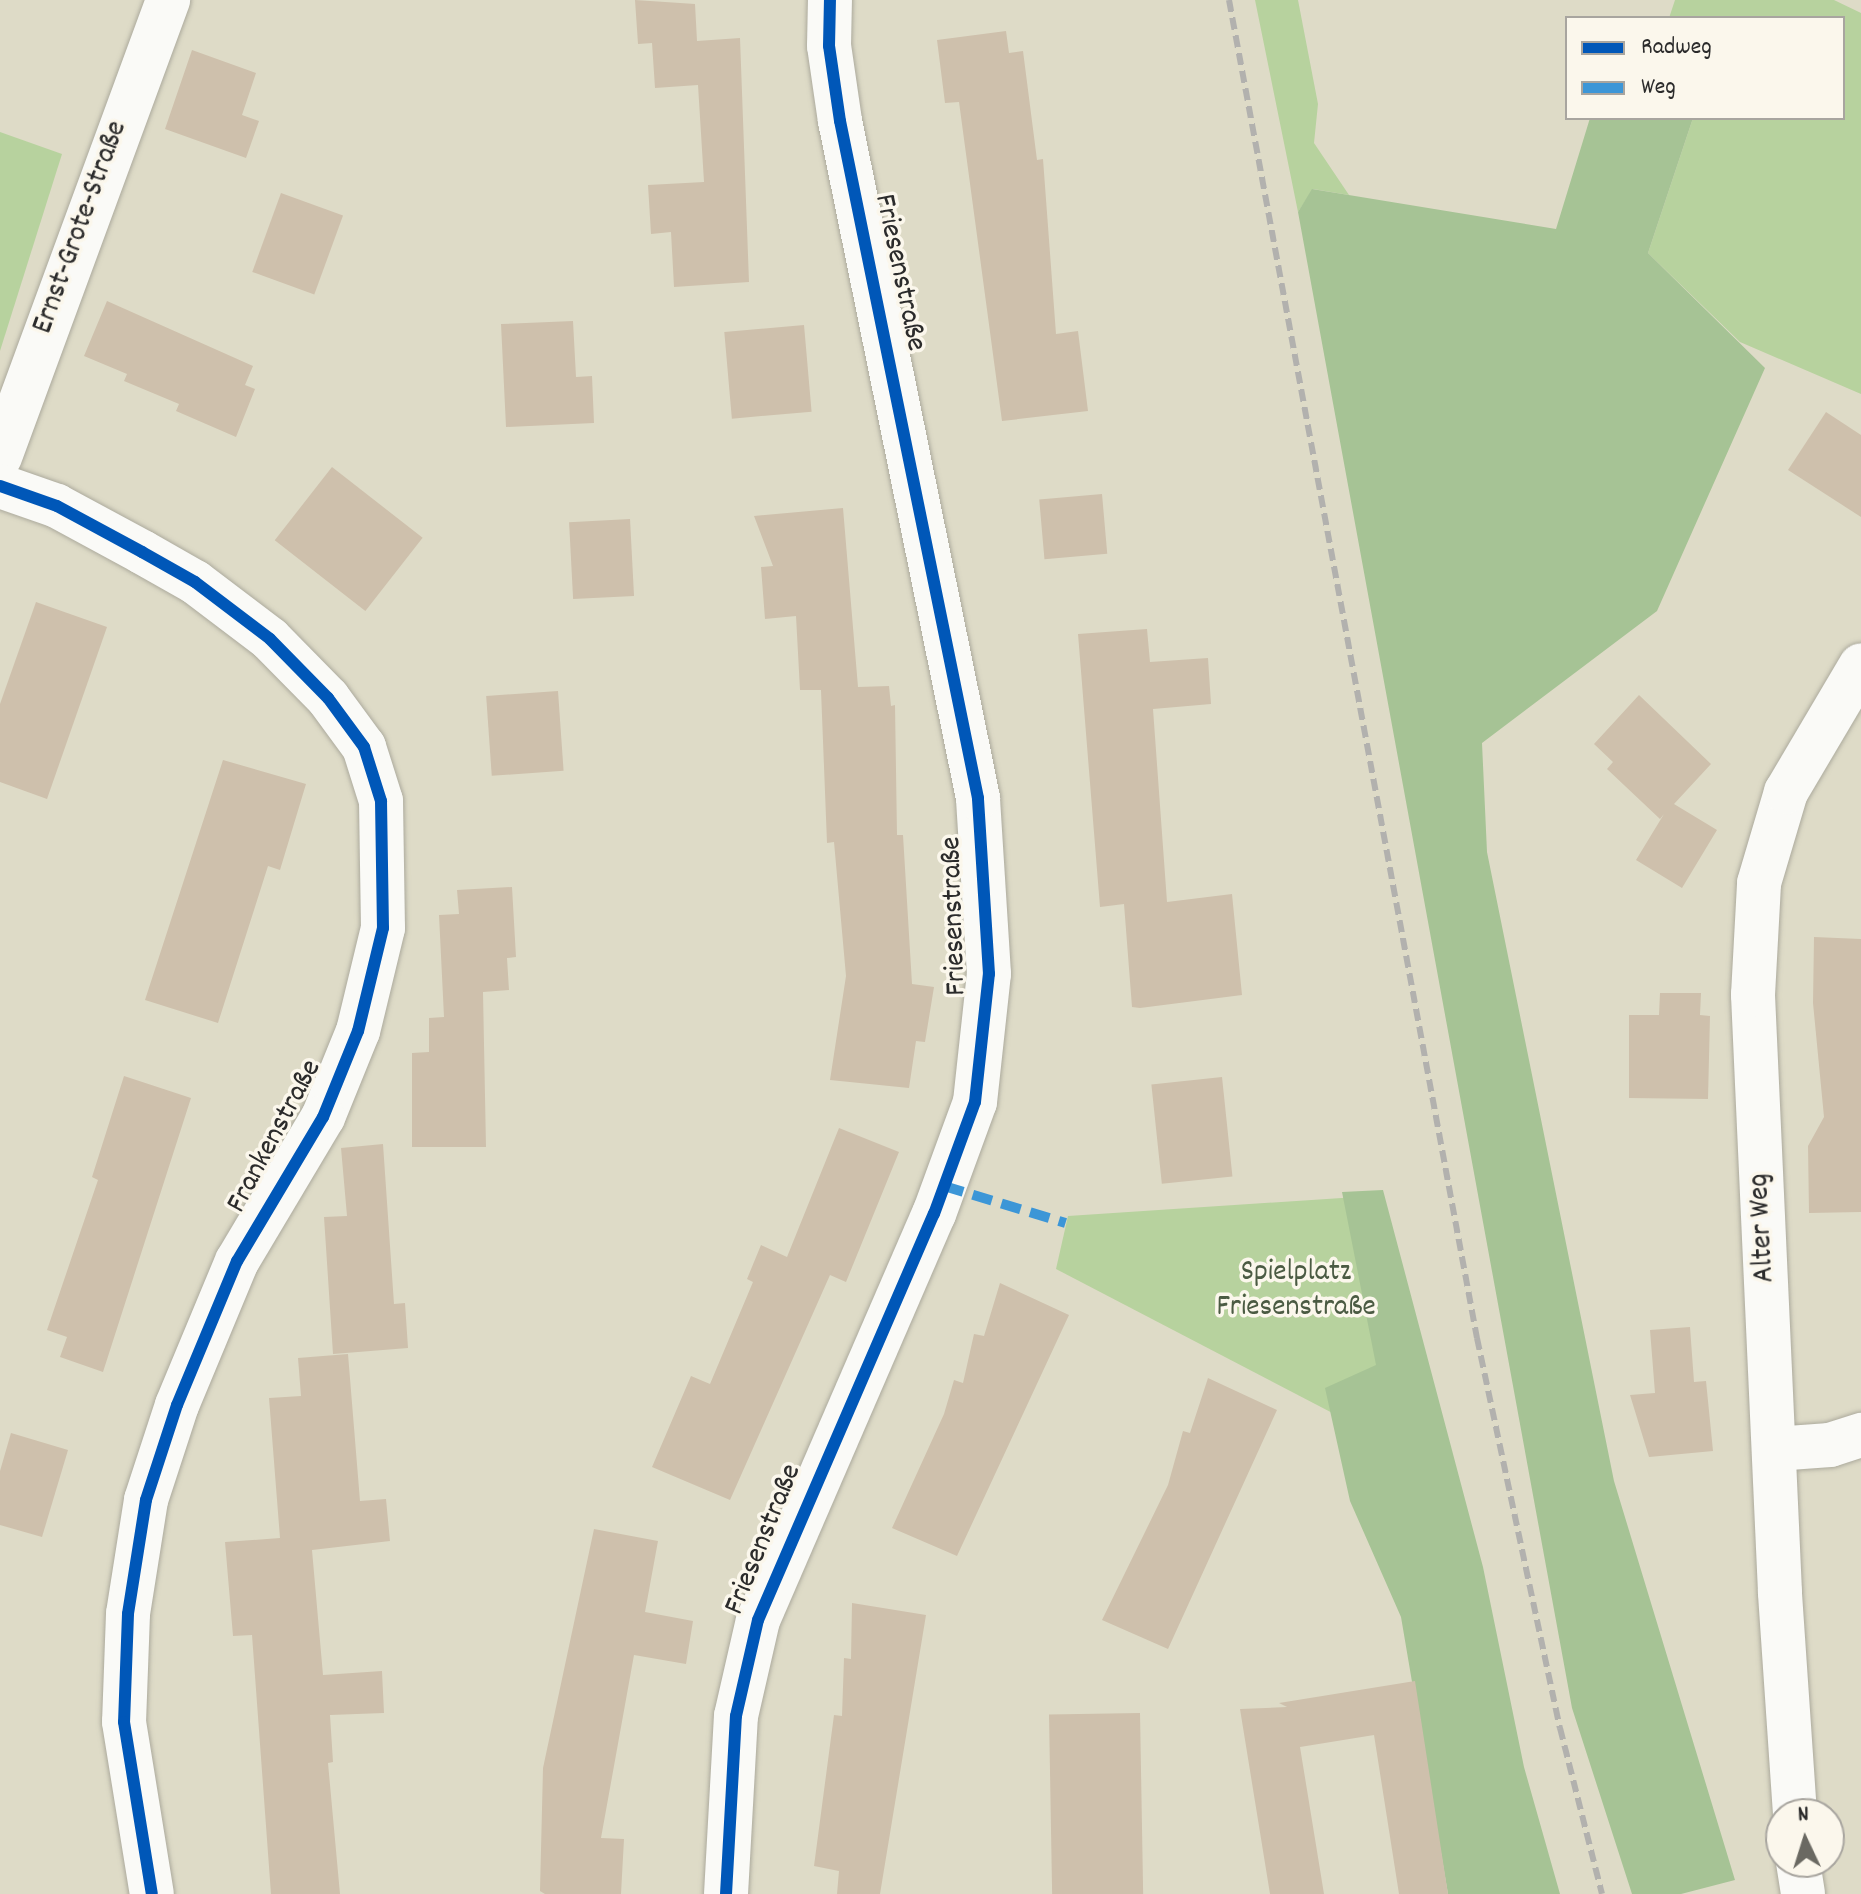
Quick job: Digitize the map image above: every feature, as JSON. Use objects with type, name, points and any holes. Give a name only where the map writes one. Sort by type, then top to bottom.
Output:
[{"type":"street","name":"Ernst-Grote-Straße","points":[[0,457],[168,0]]},
{"type":"street","name":"Friesenstraße","points":[[726,1894],[736,1716],[758,1620],[934,1214],[975,1102],[989,974],[978,798],[840,121],[829,46],[830,0]]},
{"type":"street","name":"Frankenstraße","points":[[0,486],[57,506],[156,559],[195,582],[270,639],[328,698],[364,747],[381,801],[383,928],[358,1031],[323,1117],[237,1261],[177,1405],[146,1500],[128,1614],[124,1722],[152,1894]]},
{"type":"street","name":"Alter Weg","points":[[1794,1798],[1753,995],[1759,883],[1786,792],[1861,665]]},
{"type":"street","points":[[1775,1449],[1830,1445],[1861,1435]]},
{"type":"green space","points":[[1255,0],[1298,0],[1318,104],[1314,143],[1349,195],[1313,189],[1298,212]]},
{"type":"green space","points":[[1675,0],[1834,0],[1861,13],[1861,394],[1740,342],[1648,253],[1692,120],[1845,120],[1845,16],[1670,16]]},
{"type":"green space","points":[[1589,120],[1692,120],[1648,253],[1765,368],[1657,611],[1482,743],[1487,852],[1614,1481],[1735,1880],[1681,1894],[1632,1894],[1572,1708],[1298,212],[1312,189],[1556,229]]},
{"type":"green space","points":[[0,132],[62,154],[0,351]]},
{"type":"green space","points":[[1383,1190],[1483,1567],[1524,1767],[1560,1894],[1448,1894],[1401,1617],[1350,1501],[1325,1388],[1376,1365],[1342,1192]]},
{"type":"green space","name":"Spielplatz Friesenstraße","points":[[1372,1196],[1415,1456],[1056,1269],[1068,1216]]},
{"type":"building","points":[[635,0],[695,4],[697,41],[740,38],[749,282],[674,287],[671,232],[651,234],[648,185],[704,182],[698,85],[655,88],[652,43],[638,44]]},
{"type":"building","points":[[1006,31],[1009,53],[1023,51],[1037,160],[1043,159],[1056,334],[1078,331],[1088,411],[1002,421],[959,102],[945,103],[937,40]]},
{"type":"building","points":[[192,50],[256,73],[242,115],[259,121],[246,158],[165,129]]},
{"type":"building","points":[[281,193],[343,216],[314,295],[252,272]]},
{"type":"building","points":[[107,301],[253,366],[245,385],[255,389],[236,437],[176,411],[179,404],[124,381],[127,374],[84,356]]},
{"type":"building","points":[[573,321],[576,377],[592,376],[594,423],[506,427],[501,324]]},
{"type":"building","points":[[804,325],[812,412],[732,419],[724,332]]},
{"type":"building","points":[[1826,412],[1861,435],[1861,517],[1788,470]]},
{"type":"building","points":[[332,467],[423,538],[365,611],[275,540]]},
{"type":"building","points":[[1102,494],[1107,554],[1044,559],[1039,499]]},
{"type":"building","points":[[843,508],[858,687],[889,686],[891,706],[895,705],[897,835],[903,835],[912,984],[934,987],[925,1042],[916,1041],[909,1088],[830,1080],[846,976],[834,842],[827,843],[821,690],[800,690],[796,616],[765,619],[761,567],[773,566],[754,516]]},
{"type":"building","points":[[630,519],[634,596],[573,599],[569,522]]},
{"type":"building","points":[[36,602],[107,627],[47,799],[0,782],[0,704]]},
{"type":"building","points":[[1147,629],[1150,662],[1208,658],[1211,704],[1153,709],[1167,902],[1232,894],[1242,995],[1140,1008],[1132,1007],[1124,904],[1100,907],[1078,634]]},
{"type":"building","points":[[558,691],[564,771],[492,776],[486,696]]},
{"type":"building","points":[[1639,695],[1711,764],[1674,804],[1717,830],[1682,888],[1636,860],[1664,814],[1660,819],[1607,769],[1613,762],[1594,744]]},
{"type":"building","points":[[223,760],[306,784],[280,870],[268,866],[218,1023],[145,1000]]},
{"type":"building","points":[[512,887],[516,957],[507,958],[509,990],[483,992],[486,1147],[412,1147],[412,1053],[429,1052],[429,1018],[444,1017],[439,915],[459,914],[457,890]]},
{"type":"building","points":[[1814,937],[1861,939],[1861,1212],[1809,1213],[1808,1146],[1824,1117],[1813,1003]]},
{"type":"building","points":[[1660,993],[1701,993],[1700,1015],[1710,1016],[1708,1099],[1629,1098],[1629,1015],[1659,1015]]},
{"type":"building","points":[[124,1076],[191,1098],[103,1372],[60,1357],[67,1337],[47,1330],[98,1180],[92,1177]]},
{"type":"building","points":[[1222,1077],[1232,1176],[1162,1184],[1151,1084]]},
{"type":"building","points":[[839,1128],[899,1152],[846,1282],[830,1275],[730,1500],[652,1467],[691,1376],[710,1384],[753,1282],[747,1279],[761,1245],[787,1257]]},
{"type":"building","points":[[383,1144],[394,1304],[405,1303],[408,1348],[333,1354],[324,1217],[347,1216],[341,1148]]},
{"type":"building","points":[[1000,1283],[1069,1315],[957,1556],[892,1528],[944,1414],[954,1380],[963,1383],[974,1334],[984,1336]]},
{"type":"building","points":[[1690,1327],[1694,1382],[1706,1381],[1713,1451],[1649,1457],[1630,1395],[1655,1393],[1650,1330]]},
{"type":"building","points":[[348,1354],[360,1501],[386,1499],[390,1541],[312,1550],[323,1675],[382,1671],[384,1713],[330,1715],[333,1762],[328,1763],[340,1894],[271,1894],[252,1635],[233,1636],[225,1542],[280,1538],[269,1398],[301,1396],[298,1358]]},
{"type":"building","points":[[1208,1378],[1277,1410],[1168,1649],[1102,1620],[1168,1485],[1183,1431],[1190,1433]]},
{"type":"building","points":[[11,1433],[68,1450],[42,1537],[0,1525],[0,1471]]},
{"type":"building","points":[[594,1529],[658,1541],[645,1612],[693,1621],[686,1664],[634,1655],[601,1838],[624,1839],[621,1894],[545,1894],[540,1891],[543,1768]]},
{"type":"building","points":[[852,1603],[926,1615],[880,1894],[837,1894],[839,1871],[814,1866],[834,1715],[842,1716],[844,1658],[851,1659]]},
{"type":"building","points":[[1415,1681],[1448,1894],[1399,1894],[1374,1735],[1300,1747],[1324,1894],[1270,1894],[1240,1709],[1287,1707],[1279,1703]]},
{"type":"building","points":[[1140,1713],[1143,1894],[1052,1894],[1049,1715]]},
{"type":"railway","points":[[1229,0],[1477,1338],[1560,1728],[1602,1894]]},
{"type":"marked path","points":[[944,1186],[1066,1223]]},
{"type":"cycle path","points":[[726,1894],[736,1716],[758,1620],[934,1214],[975,1102],[989,974],[978,798],[840,121],[829,46],[830,0]]},
{"type":"cycle path","points":[[0,486],[57,506],[195,582],[270,639],[328,698],[364,747],[381,801],[383,928],[358,1031],[323,1117],[237,1261],[177,1405],[146,1500],[128,1614],[124,1722],[152,1894]]}]
